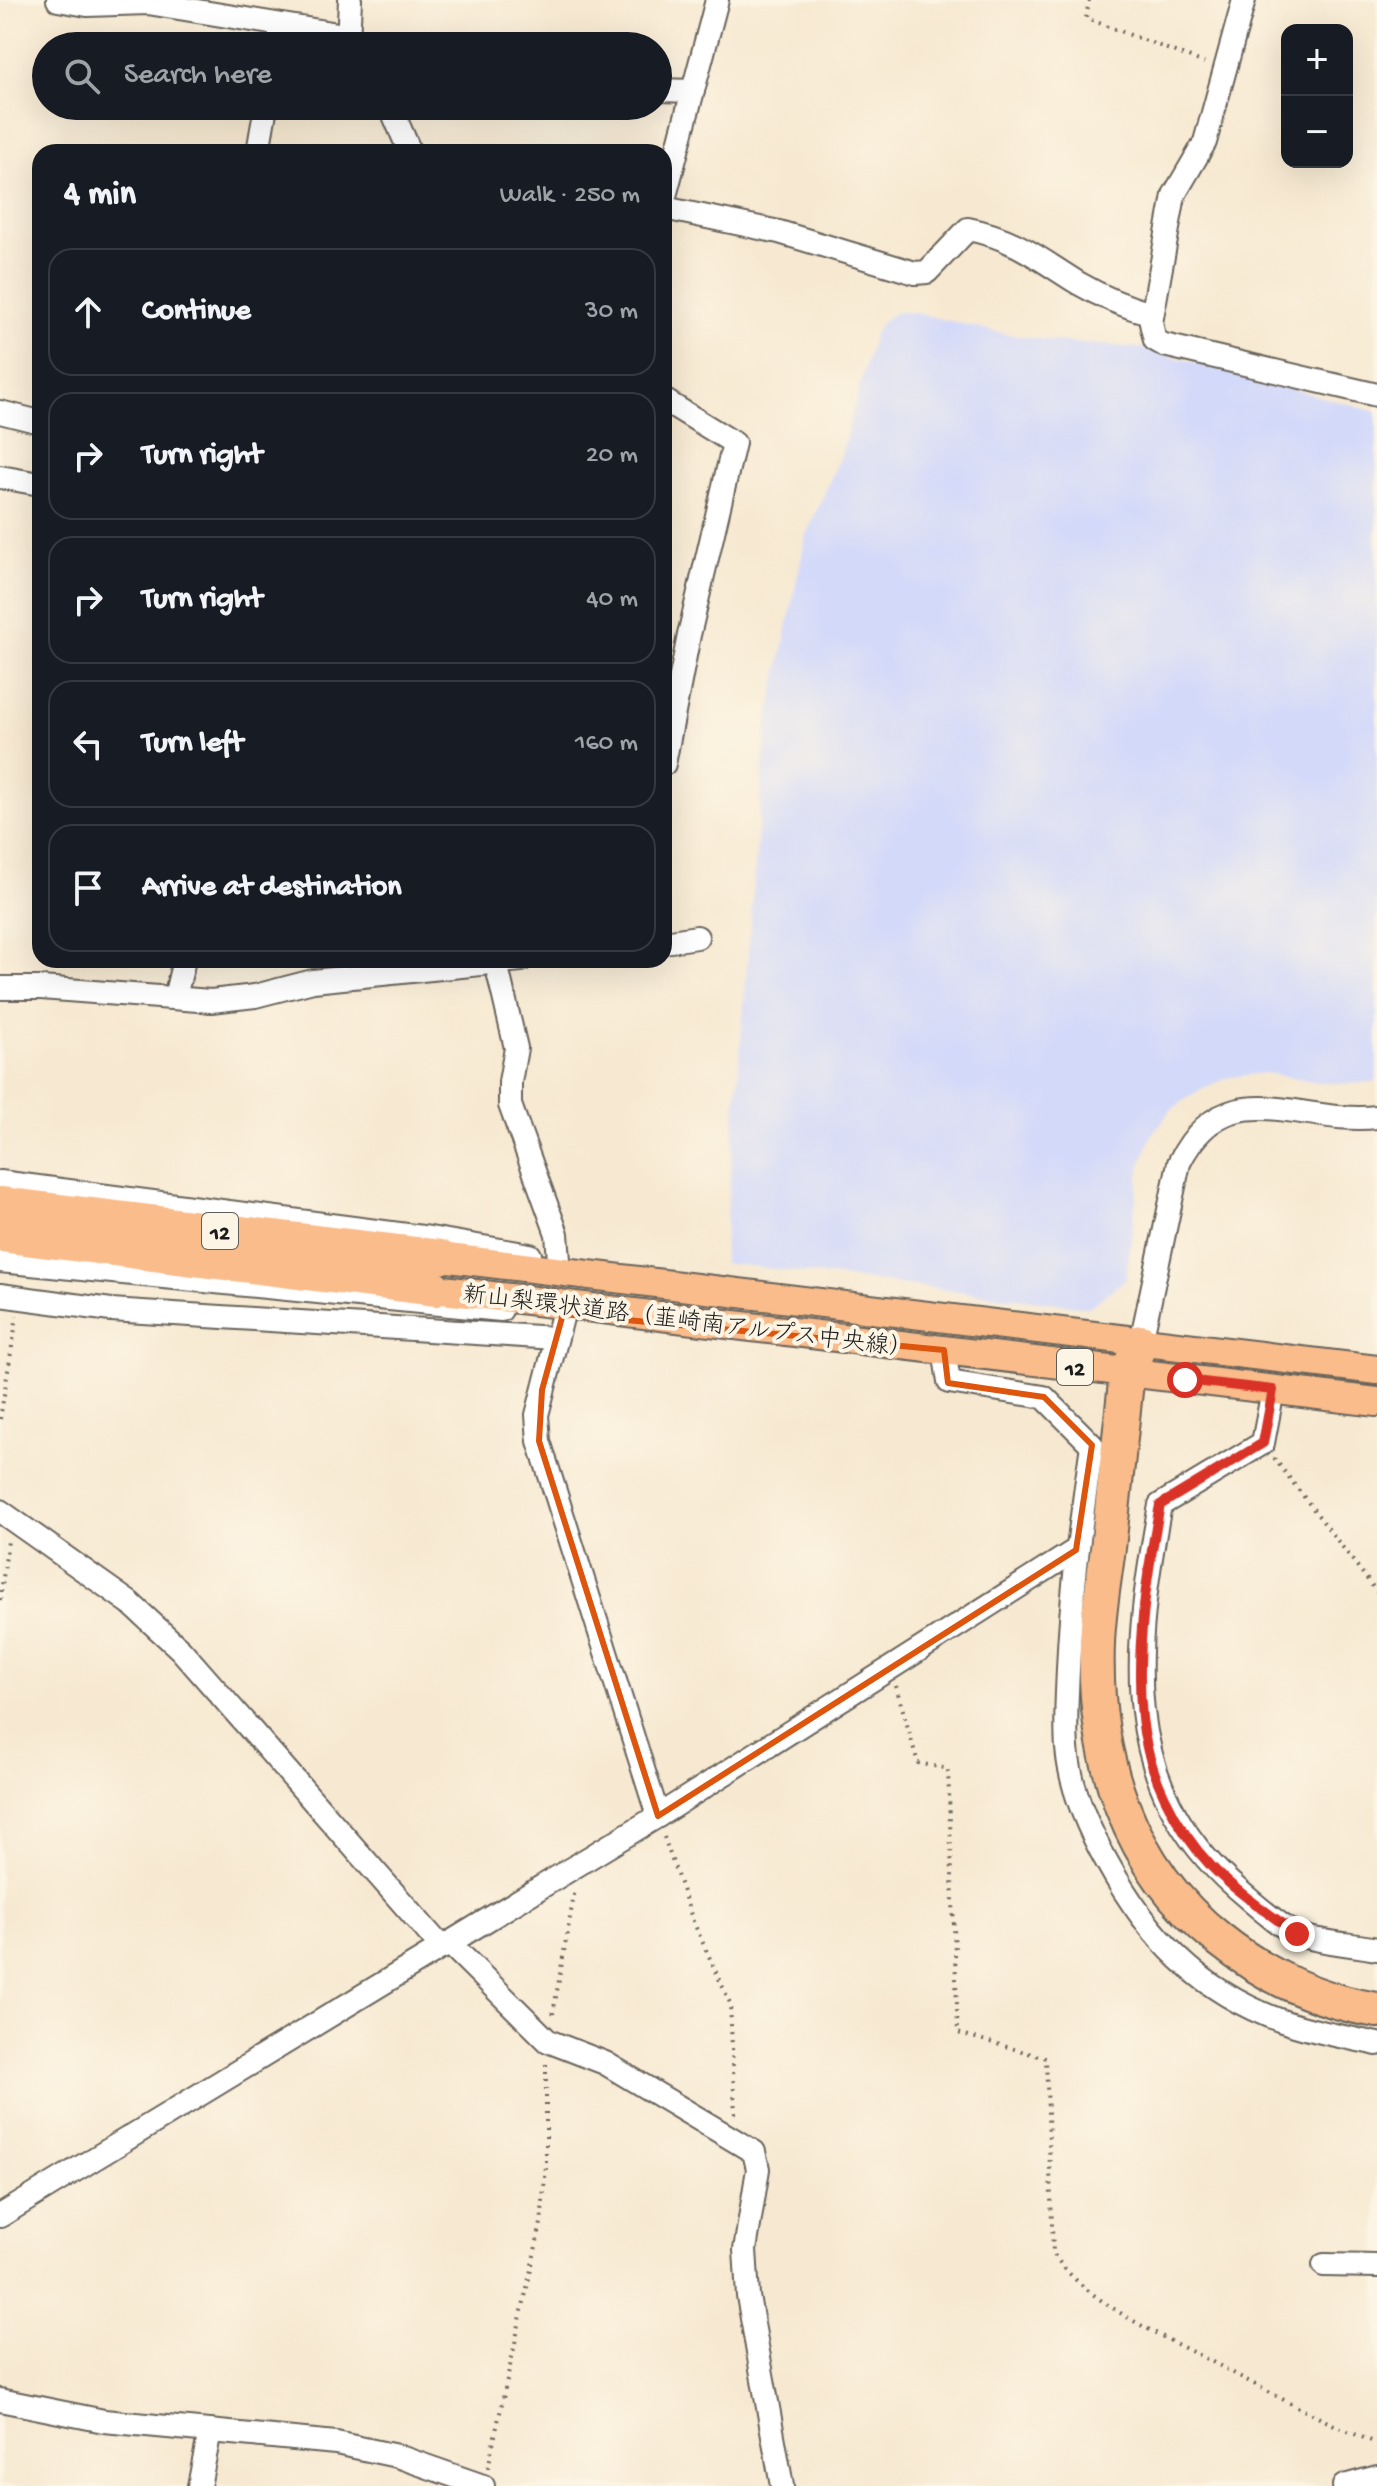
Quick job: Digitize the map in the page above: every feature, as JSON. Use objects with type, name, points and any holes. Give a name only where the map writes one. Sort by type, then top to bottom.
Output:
[{"type":"highway","name":"新山梨環状道路（韮崎南アルプス中央線）","points":[[0,1204],[438,1273]]},
{"type":"highway","name":"新山梨環状道路（韮崎南アルプス中央線）","points":[[0,1235],[438,1273]]},
{"type":"highway","points":[[1141,1342],[1116,1645],[1116,1696],[1134,1790],[1151,1829],[1177,1869],[1207,1905],[1243,1936],[1279,1959],[1318,1976],[1377,1990]]},
{"type":"highway","points":[[1138,1374],[1097,1643],[1099,1704],[1105,1752],[1115,1791],[1146,1860],[1198,1923],[1273,1976],[1313,1994],[1377,2010]]},
{"type":"main road","name":"新山梨環状道路（韮崎南アルプス中央線）","points":[[438,1273],[853,1307],[1377,1370]]},
{"type":"main road","name":"新山梨環状道路（韮崎南アルプス中央線）","points":[[438,1273],[773,1330],[1377,1402]]},
{"type":"street","points":[[58,0],[87,5],[148,3],[268,32]]},
{"type":"street","points":[[350,0],[350,32]]},
{"type":"street","points":[[672,170],[717,0]]},
{"type":"street","points":[[1244,0],[1205,142],[1174,195],[1152,314],[1155,340],[1164,345],[1377,395]]},
{"type":"street","points":[[672,90],[693,91]]},
{"type":"street","points":[[259,144],[264,120]]},
{"type":"street","points":[[396,120],[407,144]]},
{"type":"street","points":[[672,210],[779,232],[915,273],[927,272],[968,229],[992,234],[1036,253],[1079,283],[1119,305],[1152,314]]},
{"type":"street","points":[[672,405],[734,443],[672,723]]},
{"type":"street","points":[[0,412],[32,420]]},
{"type":"street","points":[[0,477],[32,483]]},
{"type":"street","points":[[672,941],[697,937]]},
{"type":"street","points":[[175,997],[182,968]]},
{"type":"street","points":[[0,988],[41,988],[211,1001],[255,996],[313,981],[445,968]]},
{"type":"street","points":[[497,968],[516,1048],[510,1082],[510,1105],[557,1234],[559,1260]]},
{"type":"street","points":[[1141,1342],[1179,1163],[1190,1141],[1206,1125],[1224,1114],[1245,1107],[1274,1107],[1336,1117],[1377,1117]]},
{"type":"street","points":[[0,1182],[430,1238],[853,1307]]},
{"type":"street","points":[[0,1261],[433,1305],[773,1330]]},
{"type":"street","points":[[10,1296],[111,1310],[555,1338]]},
{"type":"street","points":[[563,1314],[537,1415],[539,1441],[658,1816]]},
{"type":"street","points":[[944,1350],[949,1382],[1044,1397],[1092,1445],[1071,1597],[1067,1749],[1077,1795],[1100,1849],[1126,1896],[1153,1934],[1188,1967],[1225,1995],[1282,2021],[1377,2044]]},
{"type":"street","points":[[1273,1390],[1263,1443],[1160,1505],[1148,1569],[1142,1719],[1150,1756],[1169,1803],[1187,1835],[1211,1866],[1252,1902],[1297,1934],[1377,1949]]},
{"type":"street","points":[[6,1515],[130,1603],[181,1650],[445,1946],[548,2041],[605,2063],[754,2152],[758,2169],[745,2250],[748,2296],[782,2486]]},
{"type":"street","points":[[0,2216],[658,1816],[1076,1550]]},
{"type":"street","points":[[1324,2265],[1377,2266]]},
{"type":"street","points":[[0,2400],[104,2421],[336,2443],[485,2478]]},
{"type":"street","points":[[199,2486],[210,2431]]},
{"type":"street","points":[[1344,2486],[1377,2477]]},
{"type":"path","points":[[1089,0],[1086,18],[1225,71]]},
{"type":"path","points":[[0,1419],[10,1296]]},
{"type":"path","points":[[1263,1443],[1377,1592]]},
{"type":"path","points":[[0,1600],[6,1515]]},
{"type":"path","points":[[891,1668],[918,1763],[948,1769],[958,2033],[1046,2058],[1053,2253],[1064,2270],[1119,2312],[1256,2385],[1377,2443]]},
{"type":"path","points":[[658,1816],[693,1921],[730,2003],[736,2141]]},
{"type":"path","points":[[485,2478],[541,2223],[546,2166],[548,2041],[580,1863]]},
{"type":"highlighted area","points":[[563,1314],[944,1350],[948,1383],[1044,1397],[1092,1445],[1076,1550],[658,1816],[539,1441],[542,1390]]},
{"type":"shaded area","points":[[896,312],[911,312],[1006,334],[1142,348],[1377,412],[1377,1081],[1322,1083],[1265,1073],[1230,1077],[1201,1089],[1172,1109],[1152,1134],[1140,1168],[1126,1279],[1089,1307],[723,1263],[766,731],[806,535],[841,455],[874,334],[883,321]]},
{"type":"route","points":[[1185,1380],[1273,1390],[1263,1443],[1160,1505],[1148,1569],[1142,1719],[1153,1768],[1187,1835],[1211,1866],[1252,1902],[1297,1934]]}]
